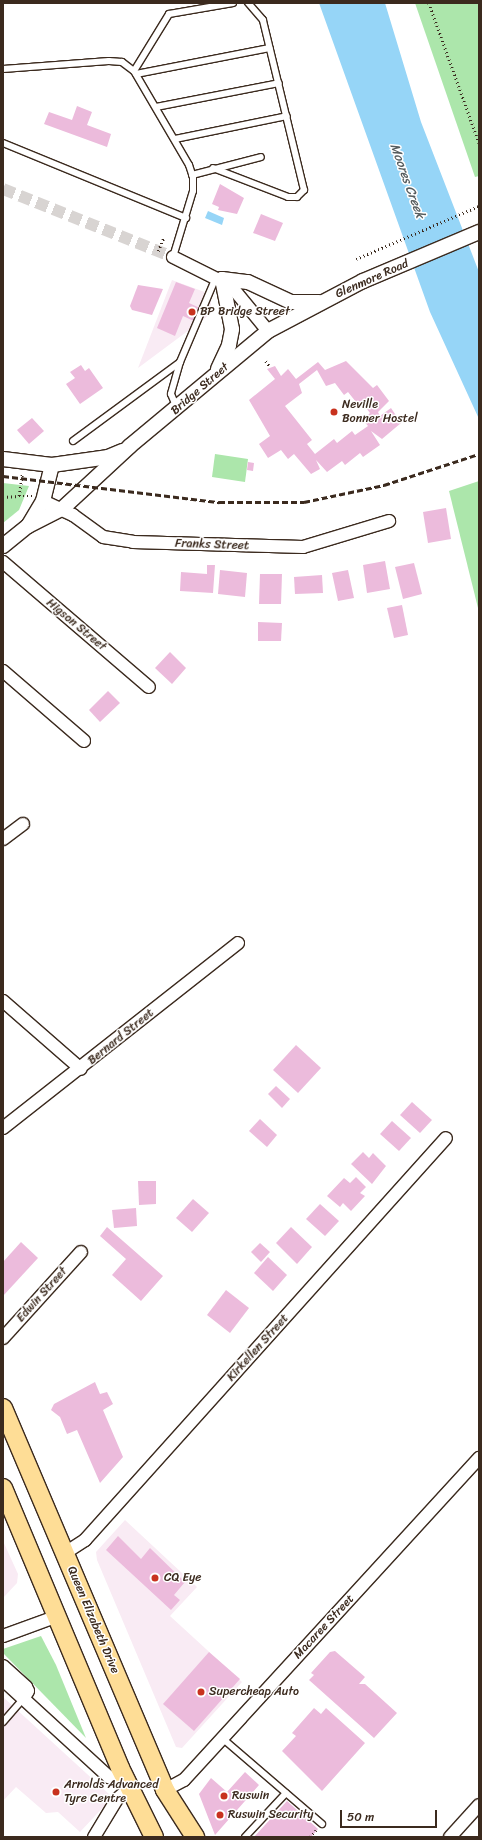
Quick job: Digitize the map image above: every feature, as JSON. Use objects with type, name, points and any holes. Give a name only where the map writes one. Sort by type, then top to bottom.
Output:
[{"type":"main road","name":"Queen Elizabeth Drive","points":[[3,1408],[165,1790],[192,1833]]},
{"type":"main road","points":[[5,1497],[128,1786],[154,1837]]},
{"type":"street","name":"Glenmore Road","points":[[268,331],[363,281],[479,232]]},
{"type":"street","points":[[173,257],[219,278],[249,304],[268,331]]},
{"type":"street","points":[[219,278],[248,282],[291,302],[321,302]]},
{"type":"street","points":[[215,375],[229,345],[232,329],[219,278]]},
{"type":"street","name":"Bridge Street","points":[[3,546],[28,526],[62,509],[130,446],[268,331]]},
{"type":"street","name":"Bridge Street","points":[[28,526],[43,501],[52,465],[108,457],[130,446]]},
{"type":"street","points":[[3,459],[52,465]]},
{"type":"street","name":"Franks Street","points":[[43,501],[62,509],[99,535],[115,540],[274,548],[303,548],[389,521]]},
{"type":"street","name":"Higson Street","points":[[3,562],[149,687]]},
{"type":"street","points":[[3,671],[84,741]]},
{"type":"street","points":[[3,839],[22,824]]},
{"type":"street","name":"Bernard Street","points":[[3,1128],[81,1069],[238,943]]},
{"type":"street","points":[[3,1001],[81,1069]]},
{"type":"street","name":"Kirkellen Street","points":[[64,1553],[85,1540],[446,1138]]},
{"type":"street","name":"Edwin Street","points":[[3,1338],[81,1252]]},
{"type":"street","name":"Macaree Street","points":[[165,1790],[184,1780],[479,1458]]},
{"type":"street","points":[[3,1636],[55,1617]]},
{"type":"street","points":[[3,1666],[26,1687],[28,1691],[23,1699]]},
{"type":"street","points":[[3,1680],[109,1777],[128,1786],[117,1799],[94,1837]]},
{"type":"street","points":[[450,1837],[479,1805]]},
{"type":"lane","points":[[135,72],[169,14],[234,3]]},
{"type":"lane","points":[[214,168],[288,198],[301,195],[304,186],[263,20],[248,3]]},
{"type":"lane","points":[[135,72],[270,48]]},
{"type":"lane","points":[[3,69],[109,61],[122,62],[135,72],[175,139],[192,175],[193,191],[173,257]]},
{"type":"lane","points":[[156,107],[279,83]]},
{"type":"lane","points":[[175,139],[287,116]]},
{"type":"lane","points":[[3,143],[186,218]]},
{"type":"lane","points":[[192,175],[214,168],[261,157]]},
{"type":"lane","points":[[177,408],[171,394],[180,362],[219,278]]},
{"type":"lane","points":[[73,441],[180,362]]},
{"type":"lane","points":[[3,1722],[23,1699]]},
{"type":"lane","points":[[222,1738],[322,1824]]},
{"type":"lane","points":[[245,1837],[286,1793]]},
{"type":"path","points":[[429,3],[479,143]]},
{"type":"path","points":[[356,259],[479,206]]},
{"type":"path","points":[[158,251],[164,237]]},
{"type":"path","points":[[266,361],[270,367]]},
{"type":"path","points":[[3,497],[19,496],[22,470]]},
{"type":"shaded area","points":[[172,280],[210,294],[212,313],[138,368]]},
{"type":"shaded area","points":[[125,1520],[197,1587],[170,1616],[242,1682],[182,1748],[176,1747],[97,1560],[96,1552]]},
{"type":"shaded area","points":[[3,1541],[18,1574],[17,1583],[3,1598]]},
{"type":"shaded area","points":[[3,1697],[110,1795],[109,1801],[80,1832],[58,1812],[46,1813],[16,1787],[3,1801]]},
{"type":"green space","points":[[415,3],[479,3],[479,176],[475,177]]},
{"type":"green space","points":[[215,454],[248,459],[245,482],[212,477]]},
{"type":"green space","points":[[479,481],[479,612],[449,491]]},
{"type":"green space","points":[[3,483],[29,486],[19,510],[3,523]]},
{"type":"green space","points":[[41,1636],[56,1665],[86,1738],[3,1653],[3,1649]]},
{"type":"water","name":"Moores Creek","points":[[319,3],[385,3],[421,122],[479,272],[479,419],[430,312]]},
{"type":"water","points":[[208,211],[224,218],[222,225],[205,218]]},
{"type":"building","points":[[77,106],[92,112],[87,125],[111,134],[107,147],[44,124],[49,112],[72,120]]},
{"type":"building","points":[[220,184],[244,198],[237,214],[218,210],[219,207],[212,204]]},
{"type":"building","points":[[261,214],[283,223],[275,241],[253,233]]},
{"type":"building","points":[[176,282],[195,289],[189,303],[202,309],[196,322],[183,316],[175,336],[157,328]]},
{"type":"building","points":[[138,285],[163,289],[152,315],[132,310],[130,306]]},
{"type":"building","points":[[346,361],[373,388],[377,385],[389,401],[378,412],[380,416],[391,408],[401,423],[382,439],[371,431],[380,445],[363,457],[360,453],[345,465],[342,461],[327,472],[316,460],[320,469],[311,474],[294,454],[288,459],[281,450],[268,458],[259,444],[270,436],[249,400],[275,379],[267,369],[275,366],[281,376],[288,369],[296,379],[318,362],[325,370]],"holes":[[[317,370],[326,386],[335,383],[344,395],[348,392],[360,407],[363,404],[370,413],[363,420],[368,426],[355,435],[352,431],[337,443],[334,439],[315,454],[307,444],[312,440],[285,406],[302,393],[299,384]]]},
{"type":"building","points":[[81,365],[85,371],[89,368],[103,388],[80,404],[66,384],[75,378],[70,372]]},
{"type":"building","points":[[32,418],[44,431],[29,444],[17,430]]},
{"type":"building","points":[[248,462],[254,463],[253,471],[247,470]]},
{"type":"building","points":[[446,508],[451,539],[428,543],[423,512]]},
{"type":"building","points":[[385,561],[390,589],[367,593],[363,565]]},
{"type":"building","points":[[414,563],[422,594],[403,599],[395,567]]},
{"type":"building","points":[[207,565],[215,565],[213,593],[180,591],[181,572],[207,574]]},
{"type":"building","points":[[220,570],[247,573],[245,597],[218,594]]},
{"type":"building","points":[[348,570],[354,598],[338,601],[332,573]]},
{"type":"building","points":[[260,574],[282,574],[281,604],[259,604]]},
{"type":"building","points":[[322,575],[323,593],[295,594],[294,577]]},
{"type":"building","points":[[402,605],[408,635],[394,638],[387,608]]},
{"type":"building","points":[[258,622],[282,623],[281,641],[258,641]]},
{"type":"building","points":[[170,652],[186,668],[172,684],[155,668]]},
{"type":"building","points":[[108,691],[120,703],[100,722],[89,710]]},
{"type":"building","points":[[296,1045],[321,1068],[298,1093],[273,1070]]},
{"type":"building","points":[[276,1086],[290,1099],[282,1108],[268,1094]]},
{"type":"building","points":[[412,1102],[432,1120],[420,1133],[400,1115]]},
{"type":"building","points":[[260,1119],[277,1135],[267,1147],[249,1131]]},
{"type":"building","points":[[392,1121],[411,1138],[399,1151],[380,1134]]},
{"type":"building","points":[[363,1152],[369,1158],[373,1153],[386,1166],[372,1184],[351,1164]]},
{"type":"building","points":[[356,1177],[366,1187],[360,1193],[365,1196],[351,1211],[343,1203],[340,1207],[327,1196],[344,1178],[350,1183]]},
{"type":"building","points":[[138,1181],[156,1181],[156,1204],[139,1205]]},
{"type":"building","points":[[193,1199],[209,1213],[192,1232],[176,1218]]},
{"type":"building","points":[[320,1204],[339,1221],[325,1236],[306,1219]]},
{"type":"building","points":[[136,1208],[137,1226],[114,1228],[112,1210]]},
{"type":"building","points":[[107,1227],[163,1276],[141,1301],[112,1275],[126,1259],[100,1236]]},
{"type":"building","points":[[291,1227],[312,1247],[297,1264],[276,1243]]},
{"type":"building","points":[[21,1242],[38,1258],[3,1296],[3,1262]]},
{"type":"building","points":[[260,1243],[270,1252],[261,1262],[251,1252]]},
{"type":"building","points":[[268,1257],[287,1275],[273,1291],[254,1273]]},
{"type":"building","points":[[226,1290],[249,1308],[230,1333],[207,1315]]},
{"type":"building","points":[[95,1382],[100,1394],[107,1392],[113,1404],[103,1410],[123,1457],[100,1483],[77,1430],[67,1434],[60,1417],[51,1410],[54,1404]]},
{"type":"building","points":[[118,1536],[141,1559],[150,1548],[185,1582],[174,1595],[180,1600],[171,1610],[106,1550]]},
{"type":"building","points":[[335,1651],[365,1677],[359,1684],[365,1684],[397,1713],[374,1738],[309,1680],[314,1675],[311,1673],[330,1652]]},
{"type":"building","name":"Supercheap Auto","points":[[209,1652],[240,1679],[194,1731],[163,1704]]},
{"type":"building","points":[[314,1708],[321,1714],[326,1708],[365,1743],[322,1791],[282,1751],[296,1736],[292,1733]]},
{"type":"building","name":"Ruswin Security","points":[[245,1772],[259,1785],[215,1835],[199,1794],[211,1778],[227,1792]]},
{"type":"building","points":[[287,1801],[318,1829],[311,1837],[254,1837]]},
{"type":"tunnel","points":[[3,189],[173,257]]},
{"type":"railway","points":[[3,476],[219,502],[304,502],[384,485],[479,454]]},
{"type":"place","name":"BP Bridge Street","points":[[192,312]]},
{"type":"place","name":"Neville Bonner Hostel","points":[[334,412]]},
{"type":"place","name":"CQ Eye","points":[[155,1578]]},
{"type":"place","name":"Supercheap Auto","points":[[201,1692]]},
{"type":"place","name":"Arnolds Advanced Tyre Centre","points":[[56,1792]]},
{"type":"place","name":"Ruswin","points":[[224,1796]]},
{"type":"place","name":"Ruswin Security","points":[[220,1815]]}]
